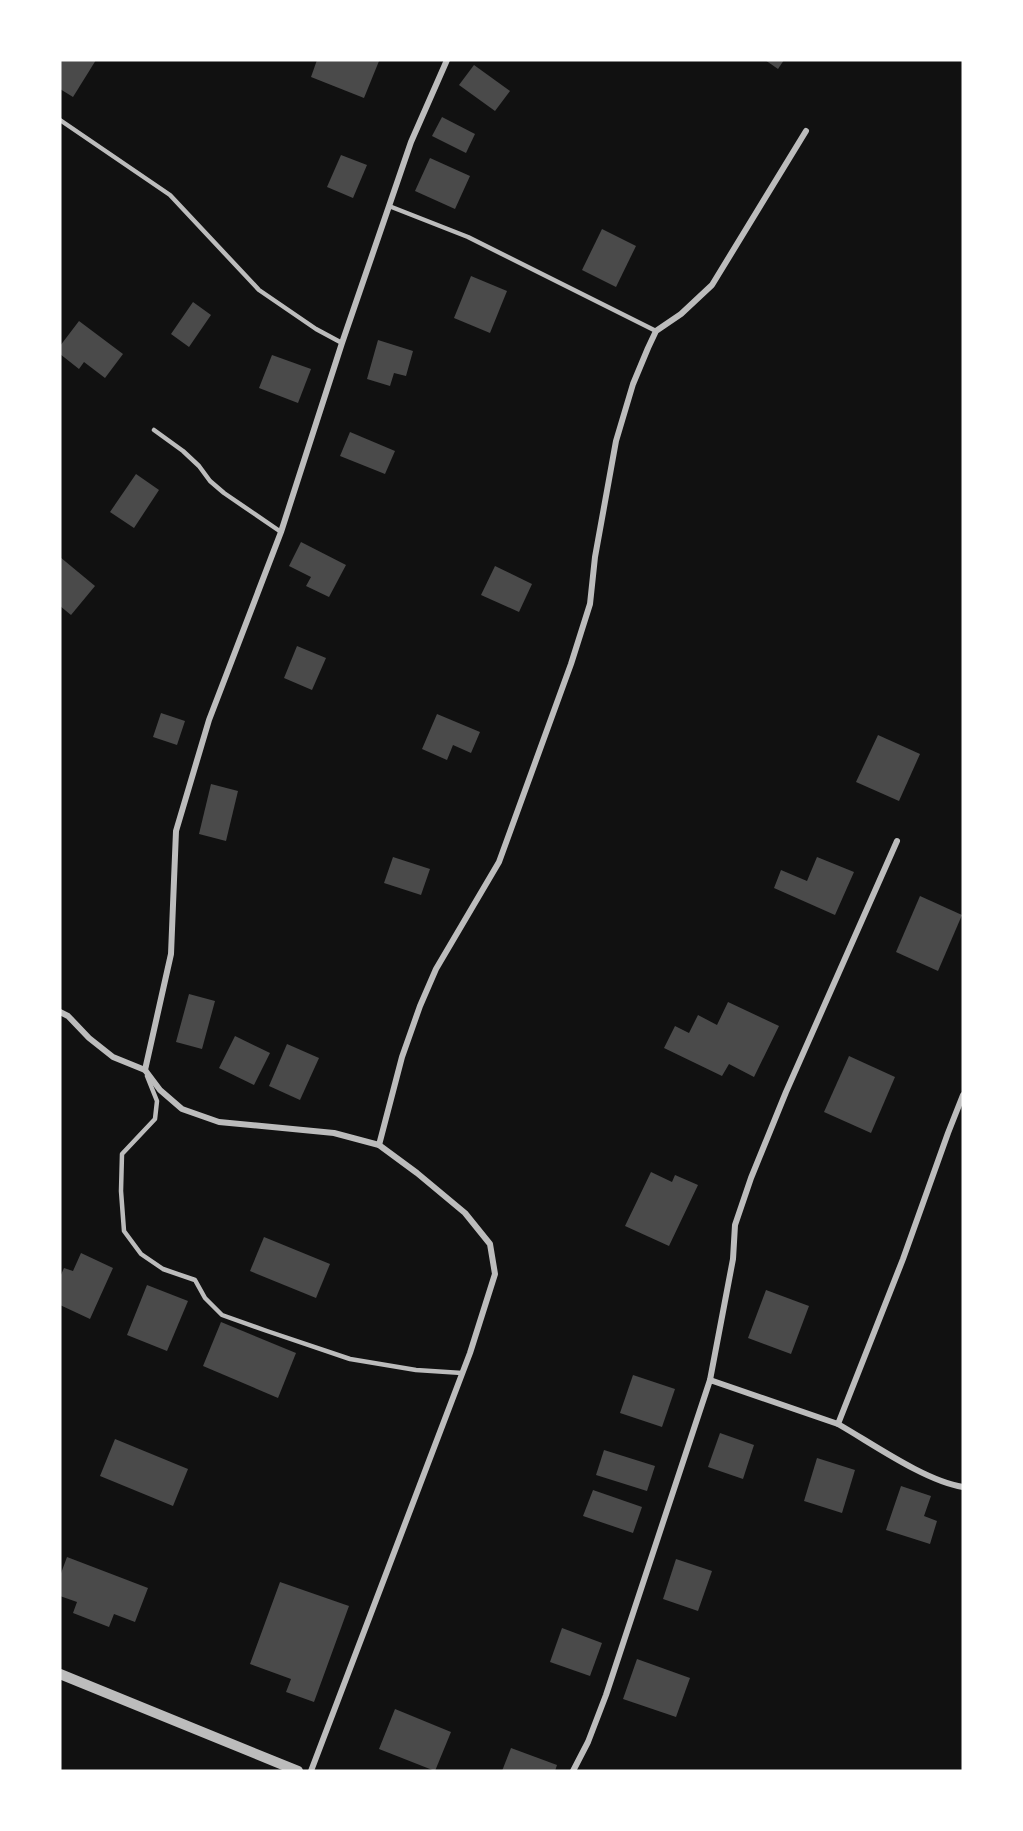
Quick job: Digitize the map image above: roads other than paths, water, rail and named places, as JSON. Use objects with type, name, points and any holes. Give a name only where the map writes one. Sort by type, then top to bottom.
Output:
[{"type":"street","points":[[145,1070],[171,954],[176,831],[209,720],[281,532],[342,343],[411,142],[447,60]]},
{"type":"street","points":[[379,1145],[402,1057],[420,1006],[436,969],[499,862],[571,664],[590,604],[595,557],[616,441],[633,384],[648,348],[656,331],[681,314],[712,285],[806,131]]},
{"type":"street","points":[[573,1771],[588,1742],[606,1695],[710,1380],[733,1259],[735,1225],[751,1178],[786,1092],[897,841]]},
{"type":"street","points":[[60,1012],[68,1016],[89,1038],[113,1057],[145,1070],[160,1090],[182,1109],[219,1122],[334,1133],[379,1145],[465,1213],[490,1244],[495,1274],[462,1373],[311,1771]]},
{"type":"street","points":[[838,1424],[899,1270],[963,1095]]},
{"type":"street","points":[[710,1380],[838,1424],[922,1472],[952,1485],[963,1487]]},
{"type":"street","points":[[60,1674],[298,1771]]},
{"type":"lane","points":[[60,120],[170,195],[259,290],[316,329],[342,343]]},
{"type":"lane","points":[[389,206],[468,237],[656,331]]},
{"type":"lane","points":[[154,430],[183,451],[224,494],[281,532]]},
{"type":"lane","points":[[145,1070],[157,1101],[155,1119],[122,1154],[121,1191],[124,1231],[141,1254],[163,1269],[195,1280],[205,1298],[222,1315],[350,1359],[416,1370],[462,1373]]}]
